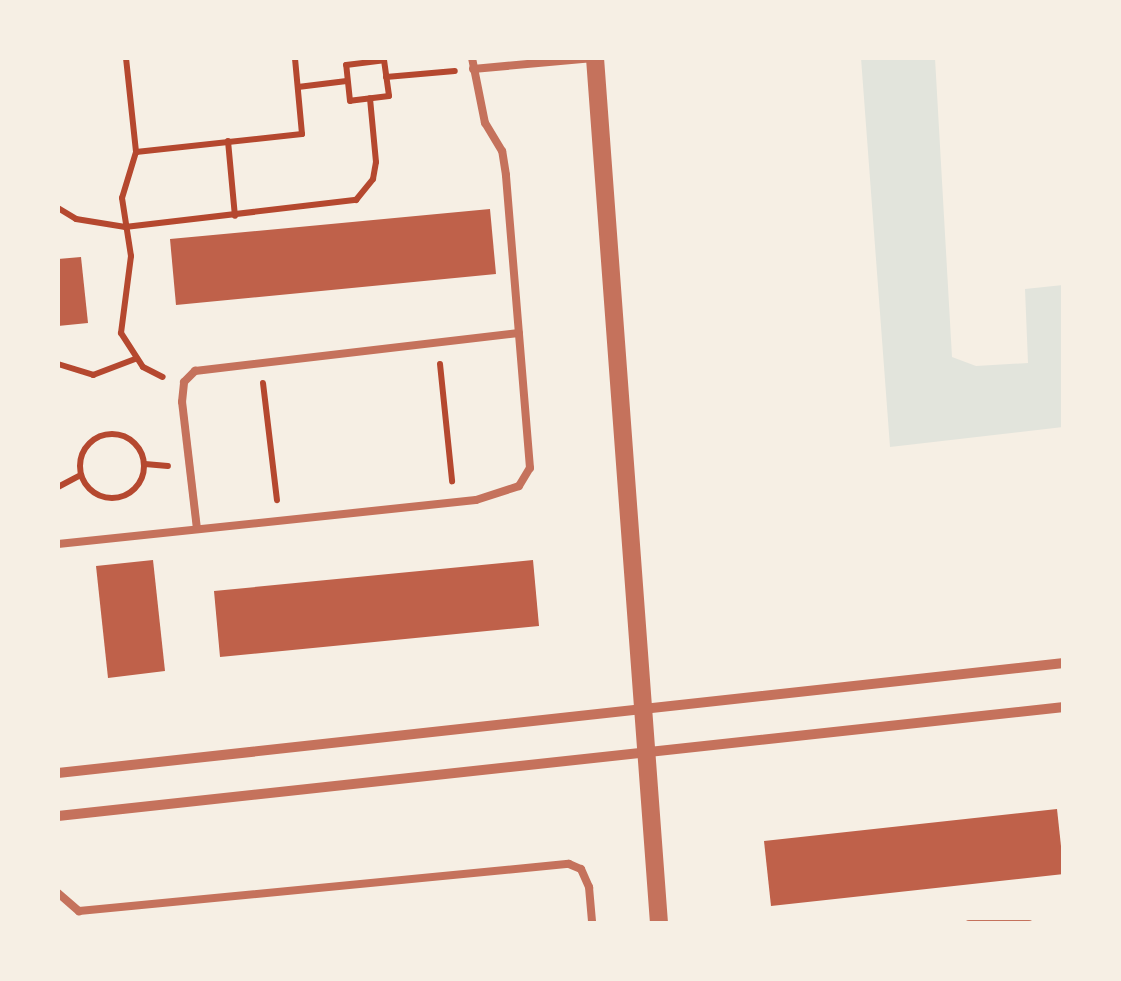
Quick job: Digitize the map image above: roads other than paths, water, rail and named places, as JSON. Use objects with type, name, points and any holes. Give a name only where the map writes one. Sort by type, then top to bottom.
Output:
[{"type":"street","points":[[594,58],[650,754],[658,924]]},
{"type":"street","points":[[58,773],[1064,663]]},
{"type":"street","points":[[58,816],[1064,707]]},
{"type":"lane","points":[[58,544],[454,502],[498,496],[519,486],[530,468],[502,152],[485,123],[472,58]]},
{"type":"lane","points":[[473,69],[594,58]]},
{"type":"lane","points":[[197,530],[184,382],[195,371],[519,333]]},
{"type":"lane","points":[[58,893],[79,912],[569,864],[581,869],[589,887],[592,924]]},
{"type":"lane","points":[[969,924],[1028,924]]}]
